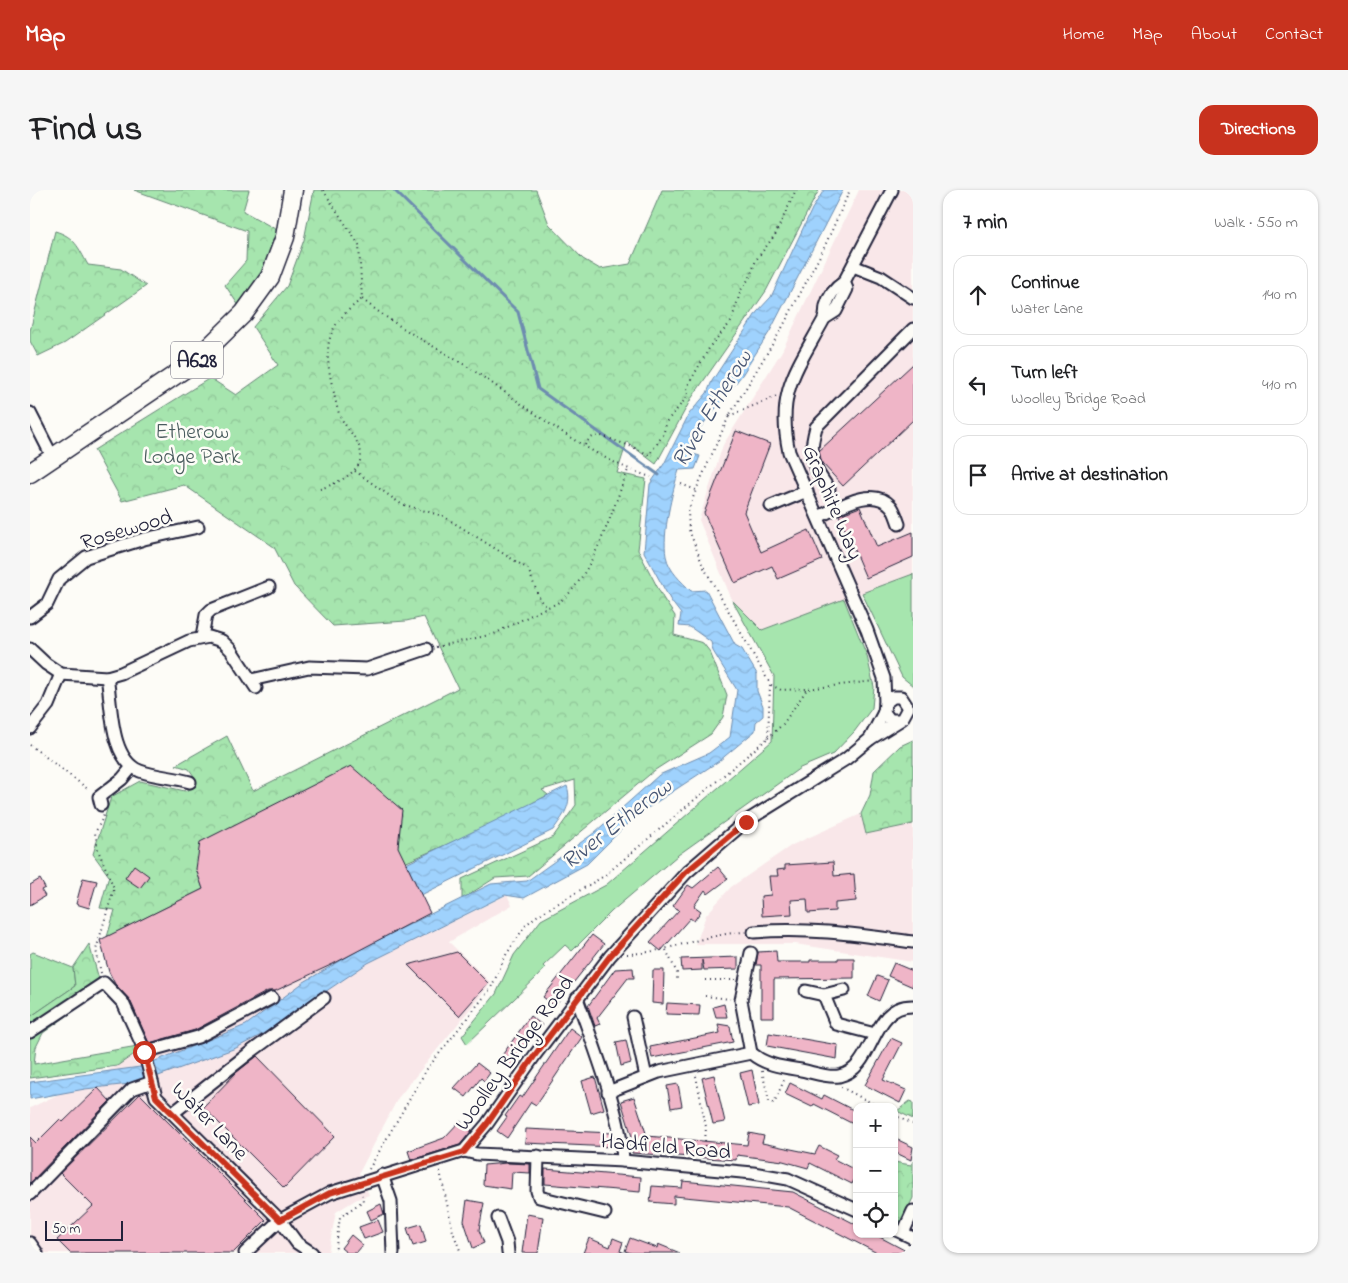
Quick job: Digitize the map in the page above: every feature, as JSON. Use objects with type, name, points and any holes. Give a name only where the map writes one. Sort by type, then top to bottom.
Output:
[{"type":"highway","name":"A628","points":[[30,473],[193,363],[244,313],[270,276],[285,236],[293,190]]},
{"type":"street","name":"Graphite Way","points":[[884,707],[884,678],[867,630],[789,452],[785,432],[784,411],[787,391],[802,357],[825,318],[827,305],[834,290],[844,282],[892,190]]},
{"type":"street","points":[[853,266],[881,276],[913,298]]},
{"type":"street","points":[[829,489],[813,467],[812,442],[816,427],[913,330]]},
{"type":"street","points":[[30,413],[53,458]]},
{"type":"street","points":[[771,506],[806,491]]},
{"type":"street","points":[[818,517],[863,497],[891,506],[900,524]]},
{"type":"street","name":"Rosewood","points":[[30,617],[47,604],[59,579],[86,557],[144,539],[198,527]]},
{"type":"street","points":[[202,637],[206,615],[211,610],[268,587]]},
{"type":"street","points":[[30,649],[46,664],[61,674],[107,677],[121,673],[189,641],[202,637],[222,641],[231,650],[253,684],[309,667],[367,669],[426,649]]},
{"type":"street","points":[[30,728],[48,705],[61,674]]},
{"type":"street","points":[[107,677],[112,727],[122,752],[132,768],[190,782]]},
{"type":"street","points":[[884,678],[907,702],[906,717],[890,720],[884,707],[893,696],[907,702]]},
{"type":"street","name":"Woolley Bridge Road","points":[[870,739],[884,707]]},
{"type":"street","name":"Woolley Bridge Road","points":[[245,1253],[280,1220],[330,1193],[382,1175],[438,1161],[464,1152],[487,1124],[577,998],[610,956],[686,872],[746,822],[846,759],[870,739],[906,717]]},
{"type":"street","points":[[89,790],[100,801],[132,768]]},
{"type":"street","points":[[754,932],[782,929],[859,934],[913,942]]},
{"type":"street","points":[[751,953],[740,1000],[751,1053],[761,1062],[838,1076],[852,1070],[880,1024],[894,1011],[913,1006]]},
{"type":"street","points":[[30,1032],[104,983]]},
{"type":"street","name":"Water Lane","points":[[104,983],[123,1003],[144,1052],[156,1097],[280,1220],[297,1243],[312,1253]]},
{"type":"street","points":[[806,991],[824,995],[844,990]]},
{"type":"street","points":[[824,995],[836,1024],[875,1034]]},
{"type":"street","points":[[144,1052],[198,1036],[272,998]]},
{"type":"street","points":[[173,1114],[252,1051],[324,998]]},
{"type":"street","points":[[577,998],[608,1092],[623,1146],[623,1161]]},
{"type":"street","points":[[633,1017],[646,1077]]},
{"type":"street","points":[[608,1092],[646,1077],[694,1064],[751,1053]]},
{"type":"street","points":[[30,1194],[132,1089],[152,1082]]},
{"type":"street","name":"Hadfield Road","points":[[464,1152],[702,1167],[788,1179],[853,1208]]},
{"type":"street","points":[[538,1156],[536,1191],[539,1197],[605,1213]]},
{"type":"street","points":[[382,1175],[391,1201],[393,1253]]},
{"type":"street","points":[[903,1234],[913,1211]]},
{"type":"street","points":[[498,1218],[507,1242],[508,1253]]},
{"type":"street","points":[[30,1243],[36,1253]]},
{"type":"path","points":[[323,190],[359,245],[362,299],[389,321],[468,367],[585,445],[628,470],[651,477]]},
{"type":"path","points":[[585,445],[589,438],[598,434],[635,446],[649,455],[658,444],[667,421],[688,396],[688,388],[711,345],[731,322],[742,290],[750,277],[756,260],[775,235],[796,190]]},
{"type":"path","points":[[768,738],[770,684],[703,566],[689,530],[688,511],[729,416],[781,330],[823,250],[850,190]]},
{"type":"path","points":[[320,489],[346,478],[356,471],[360,457],[359,446],[341,418],[328,364],[327,351],[336,324],[346,311],[362,299]]},
{"type":"path","points":[[729,416],[787,391]]},
{"type":"path","points":[[426,649],[459,644],[494,634],[547,607],[556,605],[580,579],[599,548],[628,470]]},
{"type":"path","points":[[356,471],[401,504],[443,516],[528,569],[540,600],[547,607]]},
{"type":"path","points":[[681,484],[696,490]]},
{"type":"path","points":[[770,684],[781,690],[807,689],[844,683],[870,683],[884,678]]},
{"type":"path","points":[[335,1253],[340,1217],[363,1201],[360,1184],[427,1069],[491,988],[506,955],[525,926],[535,917],[604,876],[768,738],[783,724],[807,689]]},
{"type":"path","points":[[30,745],[89,790]]},
{"type":"path","points":[[100,801],[106,811],[95,833],[98,850],[114,888],[96,950],[104,983]]},
{"type":"path","points":[[610,956],[646,954],[726,935],[754,932]]},
{"type":"path","points":[[666,950],[677,972],[677,980]]},
{"type":"path","points":[[705,980],[744,980]]},
{"type":"path","points":[[705,996],[740,1000]]},
{"type":"path","points":[[761,1062],[769,1101],[774,1103],[790,1068]]},
{"type":"path","points":[[694,1064],[699,1102],[706,1127],[702,1167]]},
{"type":"path","points":[[838,1076],[837,1084],[872,1103]]},
{"type":"path","points":[[898,1117],[913,1124]]},
{"type":"path","points":[[438,1161],[453,1232],[461,1253]]},
{"type":"shaded area","points":[[859,190],[913,190],[913,574],[762,630],[732,600],[699,520],[723,445],[782,351]]},
{"type":"shaded area","points":[[861,814],[866,834],[913,824],[913,962],[795,944],[696,944],[706,915],[731,887],[792,845]]},
{"type":"shaded area","points":[[398,847],[430,913],[417,919],[425,935],[507,895],[512,905],[449,942],[491,983],[398,1098],[359,1173],[369,1195],[357,1199],[336,1212],[328,1253],[30,1253],[30,1108],[117,1066],[149,1044],[109,972],[100,940],[203,889],[196,869]]},
{"type":"green space","points":[[134,190],[249,190],[243,211],[277,230],[262,272],[239,306],[225,285],[246,261],[247,231]]},
{"type":"green space","name":"Etherow Lodge Park","points":[[314,190],[536,190],[549,224],[583,259],[600,269],[630,264],[662,190],[819,190],[766,291],[691,399],[656,464],[627,442],[617,473],[646,479],[638,550],[663,598],[675,616],[674,635],[703,643],[710,652],[727,695],[723,717],[711,734],[655,770],[528,876],[495,878],[462,899],[462,879],[553,837],[576,805],[575,780],[542,790],[548,795],[493,824],[393,868],[196,869],[203,889],[107,937],[115,910],[100,908],[109,876],[93,854],[111,797],[140,781],[185,791],[193,788],[196,779],[189,769],[176,765],[227,736],[253,791],[458,688],[424,617],[406,621],[333,626],[294,586],[274,547],[184,485],[122,501],[94,450],[210,378],[236,395],[278,365],[253,327],[287,286],[304,240]]},
{"type":"green space","points":[[55,231],[62,233],[72,240],[88,265],[121,269],[146,286],[65,343],[38,356],[30,341],[30,331]]},
{"type":"green space","points":[[913,574],[913,686],[902,677],[862,593]]},
{"type":"green space","points":[[844,599],[867,656],[874,687],[872,708],[854,732],[833,754],[800,768],[678,855],[612,911],[572,951],[565,945],[543,966],[545,968],[537,977],[467,1044],[462,1036],[496,994],[514,955],[541,920],[606,885],[772,741],[774,676],[732,600],[762,630]]},
{"type":"green space","points":[[913,740],[913,824],[866,834],[861,814],[870,795],[874,771],[900,746]]},
{"type":"green space","points":[[89,944],[99,979],[91,999],[43,1033],[36,1047],[34,1064],[149,1044],[117,1066],[30,1078],[30,1017],[75,986],[73,968]]},
{"type":"green space","points":[[33,952],[73,968],[75,986],[30,1017],[30,954]]},
{"type":"green space","points":[[910,1101],[913,1102],[913,1119],[898,1112]]},
{"type":"green space","points":[[913,1161],[913,1198],[900,1225],[898,1224],[898,1163],[911,1165]]},
{"type":"water","name":"River Etherow","points":[[824,190],[843,190],[770,331],[742,375],[700,428],[690,453],[700,456],[695,469],[679,470],[665,536],[666,556],[676,575],[691,591],[706,590],[735,645],[742,649],[757,674],[757,691],[763,706],[763,716],[756,722],[755,731],[719,761],[634,817],[587,864],[524,898],[505,895],[368,963],[261,1035],[236,1048],[139,1083],[85,1089],[30,1099],[30,1082],[140,1067],[246,1025],[304,982],[364,947],[491,884],[527,881],[594,833],[659,775],[709,753],[730,737],[737,690],[713,651],[711,642],[690,627],[679,626],[681,614],[671,601],[644,552],[650,484],[664,464],[689,414],[707,393],[712,381],[757,312],[771,297],[812,209]]},
{"type":"water","points":[[567,786],[569,793],[568,805],[553,830],[421,895],[406,864]]},
{"type":"building","points":[[913,364],[913,420],[843,486],[822,463],[819,451]]},
{"type":"building","points":[[736,431],[770,444],[744,512],[761,552],[809,530],[822,560],[778,579],[772,566],[735,583],[704,513]]},
{"type":"building","points":[[860,507],[877,547],[913,532],[913,557],[866,578],[839,515]]},
{"type":"building","points":[[351,766],[402,810],[398,847],[430,913],[333,964],[275,991],[268,991],[195,1030],[149,1043],[130,1000],[115,984],[109,972],[100,940],[203,889],[196,869],[200,842]]},
{"type":"building","points":[[833,862],[834,876],[854,874],[856,901],[835,903],[835,911],[808,913],[807,899],[791,900],[792,914],[762,916],[761,896],[771,895],[769,876],[778,876],[777,870],[785,869],[785,865]]},
{"type":"building","points":[[134,865],[149,876],[140,888],[125,878]]},
{"type":"building","points":[[718,867],[728,879],[708,894],[705,890],[694,906],[701,911],[694,921],[690,918],[661,951],[650,942],[679,910],[673,906],[688,885],[693,888]]},
{"type":"building","points":[[83,878],[97,881],[89,908],[76,904]]},
{"type":"building","points":[[40,879],[45,888],[41,890],[45,896],[30,905],[30,885]]},
{"type":"building","points":[[592,935],[604,944],[555,1006],[543,997]]},
{"type":"building","points":[[776,951],[777,962],[810,962],[810,960],[854,958],[854,978],[774,979],[774,1017],[761,1017],[761,965],[756,965],[758,952]]},
{"type":"building","points":[[457,952],[488,983],[459,1016],[408,965]]},
{"type":"building","points":[[738,957],[738,969],[704,970],[702,960],[702,970],[682,971],[681,959]]},
{"type":"building","points":[[894,963],[913,971],[913,987],[888,976]]},
{"type":"building","points":[[633,968],[634,978],[628,978],[597,1018],[600,1024],[595,1026],[588,1006],[615,969]]},
{"type":"building","points":[[653,970],[664,970],[663,1004],[652,1003]]},
{"type":"building","points":[[877,976],[888,980],[879,1001],[868,996]]},
{"type":"building","points":[[667,1003],[700,1005],[699,1015],[666,1014]]},
{"type":"building","points":[[724,1004],[727,1017],[716,1017],[713,1007]]},
{"type":"building","points":[[530,1016],[542,1025],[510,1069],[498,1061]]},
{"type":"building","points":[[718,1024],[730,1026],[733,1042],[652,1058],[650,1047],[720,1033]]},
{"type":"building","points":[[570,1028],[582,1037],[536,1105],[531,1102],[507,1138],[497,1131],[507,1117],[505,1116],[519,1096],[522,1098]]},
{"type":"building","points":[[769,1033],[838,1045],[837,1059],[767,1046]]},
{"type":"building","points":[[891,1038],[902,1043],[883,1080],[906,1090],[900,1103],[865,1085]]},
{"type":"building","points":[[626,1040],[631,1063],[621,1066],[616,1042]]},
{"type":"building","points":[[257,1056],[335,1136],[284,1188],[203,1107],[237,1072]]},
{"type":"building","points":[[477,1063],[490,1073],[484,1081],[481,1078],[466,1097],[454,1088]]},
{"type":"building","points":[[752,1070],[759,1105],[748,1107],[740,1073]]},
{"type":"building","points":[[714,1075],[725,1122],[713,1124],[702,1078]]},
{"type":"building","points":[[595,1077],[604,1109],[591,1113],[582,1081]]},
{"type":"building","points":[[790,1083],[822,1099],[824,1095],[853,1110],[853,1124],[814,1104],[812,1107],[785,1094]]},
{"type":"building","points":[[678,1084],[682,1106],[671,1108],[667,1086]]},
{"type":"building","points":[[98,1088],[110,1101],[30,1183],[30,1137],[36,1143],[60,1119],[63,1122]]},
{"type":"building","points":[[140,1094],[266,1220],[233,1253],[70,1253],[57,1240],[93,1206],[60,1173]]},
{"type":"building","points":[[634,1097],[647,1136],[747,1145],[749,1133],[764,1136],[762,1143],[815,1154],[819,1146],[837,1155],[834,1159],[853,1169],[853,1182],[852,1184],[810,1163],[808,1168],[783,1161],[737,1155],[736,1160],[632,1153],[633,1140],[621,1101]]},
{"type":"building","points":[[460,1121],[472,1130],[460,1145],[411,1160],[408,1151],[444,1138]]},
{"type":"building","points":[[526,1129],[612,1133],[613,1147],[525,1143]]},
{"type":"building","points":[[898,1140],[913,1147],[911,1160],[898,1154]]},
{"type":"building","points":[[530,1164],[530,1173],[512,1172],[511,1189],[483,1185],[484,1165]]},
{"type":"building","points":[[545,1169],[641,1177],[640,1192],[545,1184]]},
{"type":"building","points":[[683,1181],[793,1192],[853,1223],[853,1238],[882,1238],[910,1253],[877,1253],[788,1207],[674,1196],[674,1204],[650,1202],[652,1186],[682,1188]]},
{"type":"building","points":[[467,1200],[484,1203],[479,1230],[484,1243],[473,1248],[464,1221]]},
{"type":"building","points":[[381,1204],[384,1214],[371,1220],[367,1211]]},
{"type":"building","points":[[527,1214],[543,1217],[538,1253],[522,1253]]},
{"type":"building","points":[[378,1220],[383,1232],[364,1239],[359,1227]]},
{"type":"building","points":[[421,1224],[426,1242],[413,1246],[407,1228]]},
{"type":"building","points":[[351,1235],[363,1245],[356,1253],[347,1253],[341,1248]]},
{"type":"building","points":[[589,1238],[610,1247],[613,1238],[623,1242],[620,1251],[625,1253],[583,1253]]},
{"type":"building","points":[[630,1238],[657,1248],[658,1244],[680,1253],[631,1253],[625,1251]]},
{"type":"waterway","points":[[394,190],[518,312],[538,389],[659,475]]},
{"type":"route","points":[[144,1052],[156,1097],[280,1220],[330,1193],[382,1175],[452,1157],[464,1152],[487,1124],[577,998],[649,911],[686,872],[746,822]]}]
